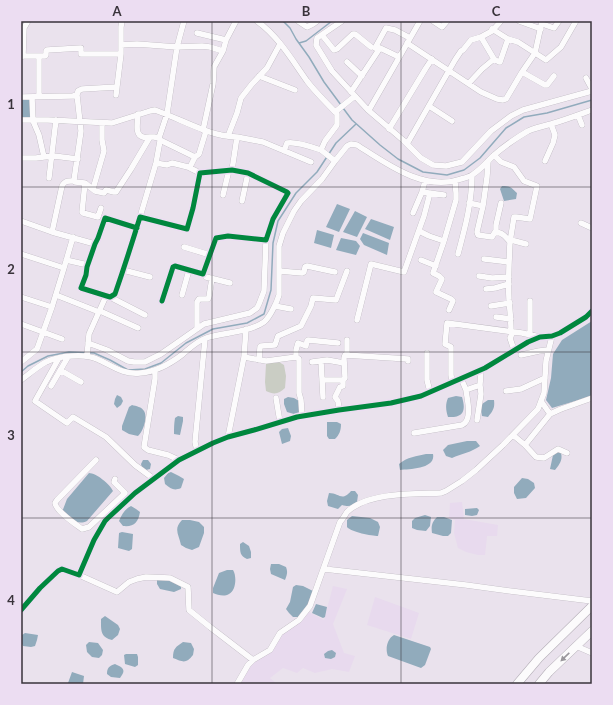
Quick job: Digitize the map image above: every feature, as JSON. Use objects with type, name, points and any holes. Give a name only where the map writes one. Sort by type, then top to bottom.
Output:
[{"type":"highway","points":[[517,684],[539,658],[592,606]]},
{"type":"highway","points":[[539,684],[549,672],[592,631]]},
{"type":"street","points":[[28,21],[24,28],[22,56],[45,56],[47,50],[81,48],[81,54],[121,54]]},
{"type":"street","points":[[116,95],[121,54],[122,21]]},
{"type":"street","points":[[87,355],[89,334],[108,297],[114,294],[137,228],[156,163],[160,139],[167,114],[177,47],[184,21]]},
{"type":"street","points":[[190,167],[195,157],[199,154],[205,130],[213,84],[214,67],[236,21]]},
{"type":"street","points":[[257,21],[268,29],[287,52],[308,83],[337,110],[337,125],[325,141],[323,152]]},
{"type":"street","points":[[298,21],[307,27],[317,21]]},
{"type":"street","points":[[340,21],[317,38],[316,45],[332,71],[389,129],[421,158],[433,165],[446,166],[456,164],[463,160],[491,131],[517,112],[592,90],[586,78]]},
{"type":"street","points":[[369,110],[420,21]]},
{"type":"street","points":[[433,21],[442,27],[447,21]]},
{"type":"street","points":[[407,144],[461,51],[471,40],[492,31],[492,29],[501,21]]},
{"type":"street","points":[[519,21],[554,28],[559,21]]},
{"type":"street","points":[[492,29],[508,39],[518,42],[546,60],[561,47],[576,21]]},
{"type":"street","points":[[322,35],[334,50],[337,50],[353,34],[373,47],[386,28],[395,30],[432,59],[481,92],[503,100],[506,99],[535,53],[542,25]]},
{"type":"street","points":[[197,33],[226,40]]},
{"type":"street","points":[[482,36],[494,59],[499,62],[508,39]]},
{"type":"street","points":[[121,45],[137,44],[177,47],[210,46],[223,50]]},
{"type":"street","points":[[228,136],[241,98],[267,68],[280,44]]},
{"type":"street","points":[[337,110],[348,101],[353,94],[362,76],[380,48],[399,57]]},
{"type":"street","points":[[39,56],[39,96]]},
{"type":"street","points":[[389,129],[432,59]]},
{"type":"street","points":[[469,83],[494,59]]},
{"type":"street","points":[[347,62],[362,76]]},
{"type":"street","points":[[522,72],[545,85],[547,85],[554,76]]},
{"type":"street","points":[[259,76],[295,90]]},
{"type":"street","points":[[74,181],[81,131],[77,95],[78,91],[82,89],[118,87]]},
{"type":"street","points":[[21,97],[77,95]]},
{"type":"street","points":[[32,97],[33,121],[39,135],[44,156]]},
{"type":"street","points":[[429,106],[452,121]]},
{"type":"street","points":[[21,120],[112,123],[155,110],[205,130],[228,136],[257,140],[311,162]]},
{"type":"street","points":[[21,380],[47,362],[60,358],[87,355],[127,373],[155,371],[170,364],[193,345],[205,338],[254,327],[264,322],[278,301],[279,246],[283,233],[301,201],[322,179],[333,160],[351,144],[357,145],[401,172],[425,181],[440,183],[455,181],[472,175],[494,155],[528,131],[592,110]]},
{"type":"street","points":[[138,114],[138,135],[142,137],[154,137],[160,139],[195,157]]},
{"type":"street","points":[[578,115],[582,125]]},
{"type":"street","points":[[49,178],[56,120]]},
{"type":"street","points":[[93,190],[104,151],[102,140],[102,123]]},
{"type":"street","points":[[545,161],[555,135],[551,124]]},
{"type":"street","points":[[52,232],[62,186],[64,183],[74,181],[85,183],[93,190],[104,193],[106,190],[116,192],[150,137]]},
{"type":"street","points":[[223,195],[237,137]]},
{"type":"street","points":[[284,151],[286,143],[290,142],[323,152],[333,160]]},
{"type":"street","points":[[494,155],[501,162],[515,168],[524,181],[537,186],[530,219],[514,217],[509,262],[510,304],[512,319],[512,332],[510,338],[514,350]]},
{"type":"street","points":[[21,158],[52,156],[78,159]]},
{"type":"street","points":[[488,161],[479,235],[493,237],[496,232],[496,225],[502,204]]},
{"type":"street","points":[[88,345],[107,350],[128,361],[145,362],[163,353],[206,323],[248,314],[257,308],[261,300],[264,291],[266,240],[273,219],[288,193],[248,173],[230,170],[200,173],[190,167],[172,163],[167,165],[156,163]]},
{"type":"street","points":[[140,217],[187,229],[200,173]]},
{"type":"street","points":[[242,201],[248,173]]},
{"type":"street","points":[[458,254],[466,223],[472,188],[472,175]]},
{"type":"street","points":[[413,213],[425,181]]},
{"type":"street","points":[[449,310],[453,301],[436,292],[442,279],[433,273],[456,200],[455,181]]},
{"type":"street","points":[[85,183],[82,213],[98,217],[101,208]]},
{"type":"street","points":[[422,192],[444,195]]},
{"type":"street","points":[[357,320],[371,264],[404,272],[430,193]]},
{"type":"street","points":[[469,203],[483,206]]},
{"type":"street","points":[[137,228],[105,218],[81,288],[108,297],[145,315]]},
{"type":"street","points":[[21,221],[52,232],[95,244]]},
{"type":"street","points":[[581,223],[592,228]]},
{"type":"street","points":[[418,231],[444,241]]},
{"type":"street","points":[[496,232],[501,233],[511,241],[526,244]]},
{"type":"street","points":[[203,274],[214,239],[217,237],[228,236],[266,240]]},
{"type":"street","points":[[21,362],[37,349],[56,295],[73,237]]},
{"type":"street","points":[[184,247],[210,255]]},
{"type":"street","points":[[21,254],[64,268]]},
{"type":"street","points":[[484,259],[509,262]]},
{"type":"street","points":[[66,260],[88,265]]},
{"type":"street","points":[[421,260],[436,266]]},
{"type":"street","points":[[162,301],[173,267],[175,266],[203,274],[206,277],[230,283]]},
{"type":"street","points":[[279,271],[302,273],[307,266],[335,272]]},
{"type":"street","points":[[123,270],[150,277]]},
{"type":"street","points":[[182,295],[189,270]]},
{"type":"street","points":[[259,360],[261,346],[276,345],[278,336],[301,326],[311,306],[313,298],[336,300],[347,271]]},
{"type":"street","points":[[479,276],[492,278],[509,277]]},
{"type":"street","points":[[197,329],[197,302],[199,299],[208,299],[210,297],[212,278]]},
{"type":"street","points":[[486,289],[509,284]]},
{"type":"street","points":[[56,295],[138,328]]},
{"type":"street","points":[[21,297],[52,307]]},
{"type":"street","points":[[530,301],[530,335]]},
{"type":"street","points":[[491,306],[510,304]]},
{"type":"street","points":[[275,306],[291,309]]},
{"type":"street","points":[[452,382],[452,349],[445,344],[446,324],[540,337],[552,336],[560,333],[586,317],[592,311]]},
{"type":"street","points":[[496,317],[512,319]]},
{"type":"street","points":[[21,324],[62,339]]},
{"type":"street","points":[[228,437],[244,357],[246,329]]},
{"type":"street","points":[[238,684],[248,665],[253,660],[270,650],[280,633],[299,620],[312,603],[340,522],[347,512],[363,502],[384,496],[441,493],[446,491],[476,470],[538,409],[544,393],[546,361],[552,336]]},
{"type":"street","points":[[79,575],[94,540],[105,521],[135,493],[179,460],[228,437],[302,416],[391,403],[421,396],[481,369],[540,337]]},
{"type":"street","points":[[197,451],[196,442],[205,338]]},
{"type":"street","points":[[302,416],[299,393],[299,359],[296,358],[298,343],[306,346],[308,340],[338,343]]},
{"type":"street","points":[[339,410],[338,401],[335,397],[340,387],[343,386],[343,380],[345,378],[344,356],[346,355],[346,340]]},
{"type":"street","points":[[521,355],[548,350]]},
{"type":"street","points":[[427,353],[430,392]]},
{"type":"street","points":[[346,355],[408,359],[408,361]]},
{"type":"street","points":[[50,386],[68,357]]},
{"type":"street","points":[[244,357],[266,361],[296,358]]},
{"type":"street","points":[[60,358],[35,401],[68,423],[73,417],[103,435],[154,479]]},
{"type":"street","points":[[312,362],[327,360],[344,363]]},
{"type":"street","points":[[321,361],[323,397]]},
{"type":"street","points":[[477,420],[481,394],[481,369]]},
{"type":"street","points":[[60,370],[81,382]]},
{"type":"street","points":[[155,371],[144,447],[148,450],[168,455],[179,460]]},
{"type":"street","points":[[414,433],[465,424],[467,421],[468,400],[461,378]]},
{"type":"street","points":[[506,391],[521,389],[545,378]]},
{"type":"street","points":[[322,380],[343,380]]},
{"type":"street","points":[[466,390],[480,384]]},
{"type":"street","points":[[276,398],[280,422]]},
{"type":"street","points":[[525,445],[550,414],[592,398]]},
{"type":"street","points":[[541,401],[550,414]]},
{"type":"street","points":[[513,435],[538,458],[546,457],[557,449],[567,453]]},
{"type":"street","points":[[96,460],[54,503],[55,506],[82,529],[89,526],[125,493],[114,482],[115,479]]},
{"type":"street","points":[[21,610],[40,588],[62,569],[117,592],[129,582],[137,579],[146,577],[170,578],[188,587],[189,610],[253,660]]},
{"type":"street","points":[[324,569],[592,601]]},
{"type":"street","points":[[576,646],[592,653]]},
{"type":"shaded area","points":[[268,362],[279,362],[284,365],[286,376],[285,388],[281,392],[272,393],[266,391],[266,364]]},
{"type":"shaded area","points":[[462,502],[464,519],[498,525],[497,536],[487,536],[485,555],[466,552],[458,548],[454,533],[455,520],[449,518],[450,503]]},
{"type":"shaded area","points":[[333,586],[347,589],[333,624],[344,653],[355,656],[349,672],[332,669],[315,673],[303,668],[297,673],[283,668],[270,678],[277,684],[239,684],[254,660],[271,652],[281,635],[305,610],[324,620]]},
{"type":"shaded area","points":[[375,597],[419,613],[411,639],[367,625]]},
{"type":"water","points":[[21,98],[31,98],[31,118],[21,119]]},
{"type":"water","points":[[502,186],[513,189],[517,193],[516,199],[504,201],[500,189]]},
{"type":"water","points":[[337,204],[350,209],[339,232],[326,227]]},
{"type":"water","points":[[355,211],[367,217],[357,237],[343,232]]},
{"type":"water","points":[[371,219],[394,227],[390,240],[365,229]]},
{"type":"water","points":[[317,230],[334,235],[331,248],[314,243]]},
{"type":"water","points":[[363,233],[389,243],[387,255],[364,245],[360,239]]},
{"type":"water","points":[[341,238],[356,241],[360,246],[356,255],[336,250]]},
{"type":"water","points":[[592,321],[592,396],[552,408],[546,400],[551,378],[553,354],[562,340]]},
{"type":"water","points":[[117,395],[121,397],[123,401],[117,408],[114,404]]},
{"type":"water","points":[[456,396],[462,397],[464,409],[461,415],[448,417],[446,403],[448,398]]},
{"type":"water","points":[[288,397],[299,401],[300,412],[294,414],[287,412],[284,399]]},
{"type":"water","points":[[488,400],[494,400],[493,409],[488,417],[482,416],[482,404]]},
{"type":"water","points":[[132,405],[142,409],[145,414],[142,431],[138,436],[129,434],[122,430],[129,407]]},
{"type":"water","points":[[178,416],[183,417],[180,435],[174,434],[175,418]]},
{"type":"water","points":[[327,422],[337,422],[341,424],[340,433],[335,439],[329,439],[327,436]]},
{"type":"water","points":[[288,428],[291,436],[290,441],[282,444],[279,432],[282,429]]},
{"type":"water","points":[[467,441],[476,441],[480,446],[452,458],[446,456],[443,450],[448,445]]},
{"type":"water","points":[[557,452],[561,453],[560,462],[555,470],[550,469],[553,455]]},
{"type":"water","points":[[426,454],[433,454],[431,463],[421,467],[400,470],[399,464],[405,460]]},
{"type":"water","points":[[143,460],[148,460],[151,464],[150,469],[146,470],[142,468],[141,464]]},
{"type":"water","points":[[171,472],[184,479],[181,488],[173,489],[165,484],[164,478]]},
{"type":"water","points":[[89,473],[92,473],[102,479],[113,491],[87,521],[80,523],[71,519],[62,512],[67,499]]},
{"type":"water","points":[[522,478],[528,479],[534,483],[535,488],[526,498],[517,499],[514,493],[514,487]]},
{"type":"water","points":[[351,491],[355,491],[358,495],[357,502],[349,506],[342,505],[338,509],[328,506],[327,501],[329,493],[345,496]]},
{"type":"water","points":[[131,506],[140,512],[137,522],[130,526],[123,526],[119,521],[121,516]]},
{"type":"water","points":[[477,508],[479,510],[477,515],[465,515],[465,509]]},
{"type":"water","points":[[425,515],[431,517],[430,526],[426,531],[412,528],[412,521],[415,518]]},
{"type":"water","points":[[352,516],[370,518],[378,522],[380,527],[378,536],[349,529],[347,527],[347,520]]},
{"type":"water","points":[[437,517],[444,517],[452,520],[451,533],[448,536],[432,533],[432,524]]},
{"type":"water","points":[[182,520],[199,522],[204,527],[204,533],[199,547],[192,550],[181,545],[177,529]]},
{"type":"water","points":[[122,532],[133,534],[132,549],[129,551],[118,548],[119,533]]},
{"type":"water","points":[[243,542],[249,546],[251,558],[245,558],[240,551],[240,544]]},
{"type":"water","points":[[271,564],[279,564],[286,567],[287,574],[285,580],[271,574]]},
{"type":"water","points":[[227,570],[233,570],[235,576],[233,590],[229,594],[225,595],[213,593],[213,588],[219,573]]},
{"type":"water","points":[[157,579],[171,580],[181,585],[181,589],[174,592],[160,589],[157,584]]},
{"type":"water","points":[[296,585],[303,586],[313,591],[311,600],[298,617],[293,617],[286,609],[290,602],[293,587]]},
{"type":"water","points":[[316,604],[327,607],[325,617],[323,618],[312,613]]},
{"type":"water","points":[[105,616],[118,625],[120,629],[118,635],[112,640],[105,637],[102,632],[101,619]]},
{"type":"water","points":[[25,633],[38,635],[35,646],[23,646],[21,642],[22,635]]},
{"type":"water","points":[[394,635],[430,647],[431,649],[425,665],[421,668],[388,656],[387,644]]},
{"type":"water","points":[[89,642],[98,643],[103,650],[102,655],[99,658],[92,657],[87,652],[86,645]]},
{"type":"water","points":[[183,642],[191,643],[194,649],[193,655],[186,661],[173,658],[175,648]]},
{"type":"water","points":[[332,650],[336,653],[335,657],[331,659],[325,658],[324,654]]},
{"type":"water","points":[[137,654],[138,665],[135,667],[125,664],[124,655]]},
{"type":"water","points":[[115,664],[123,670],[120,678],[111,677],[107,674],[107,670]]},
{"type":"water","points":[[72,672],[84,676],[83,684],[68,683]]},
{"type":"waterway","points":[[283,21],[290,28],[324,82],[341,105]]},
{"type":"waterway","points":[[299,43],[306,41],[332,21]]},
{"type":"waterway","points":[[343,108],[352,120],[398,159],[423,172],[447,175],[464,170],[480,158],[506,128],[524,117],[547,113],[592,100]]},
{"type":"waterway","points":[[21,372],[28,366],[48,356],[69,352],[94,353],[128,370],[145,369],[161,363],[186,343],[213,329],[247,323],[264,314],[271,290],[273,243],[278,221],[296,193],[317,172],[336,143],[356,124]]},
{"type":"cycle path","points":[[137,228],[105,218],[81,288],[110,297],[115,294],[128,256],[134,236],[137,227],[140,217],[187,229],[200,173],[232,170],[248,173],[288,193],[273,219],[266,240],[228,236],[216,238],[203,274],[175,266],[173,267],[162,301]]},
{"type":"cycle path","points":[[21,610],[40,588],[58,571],[62,569],[79,575],[94,540],[105,521],[135,493],[179,460],[228,437],[297,417],[391,403],[421,396],[485,368],[528,342],[540,337],[552,336],[560,333],[586,317],[592,311]]}]
